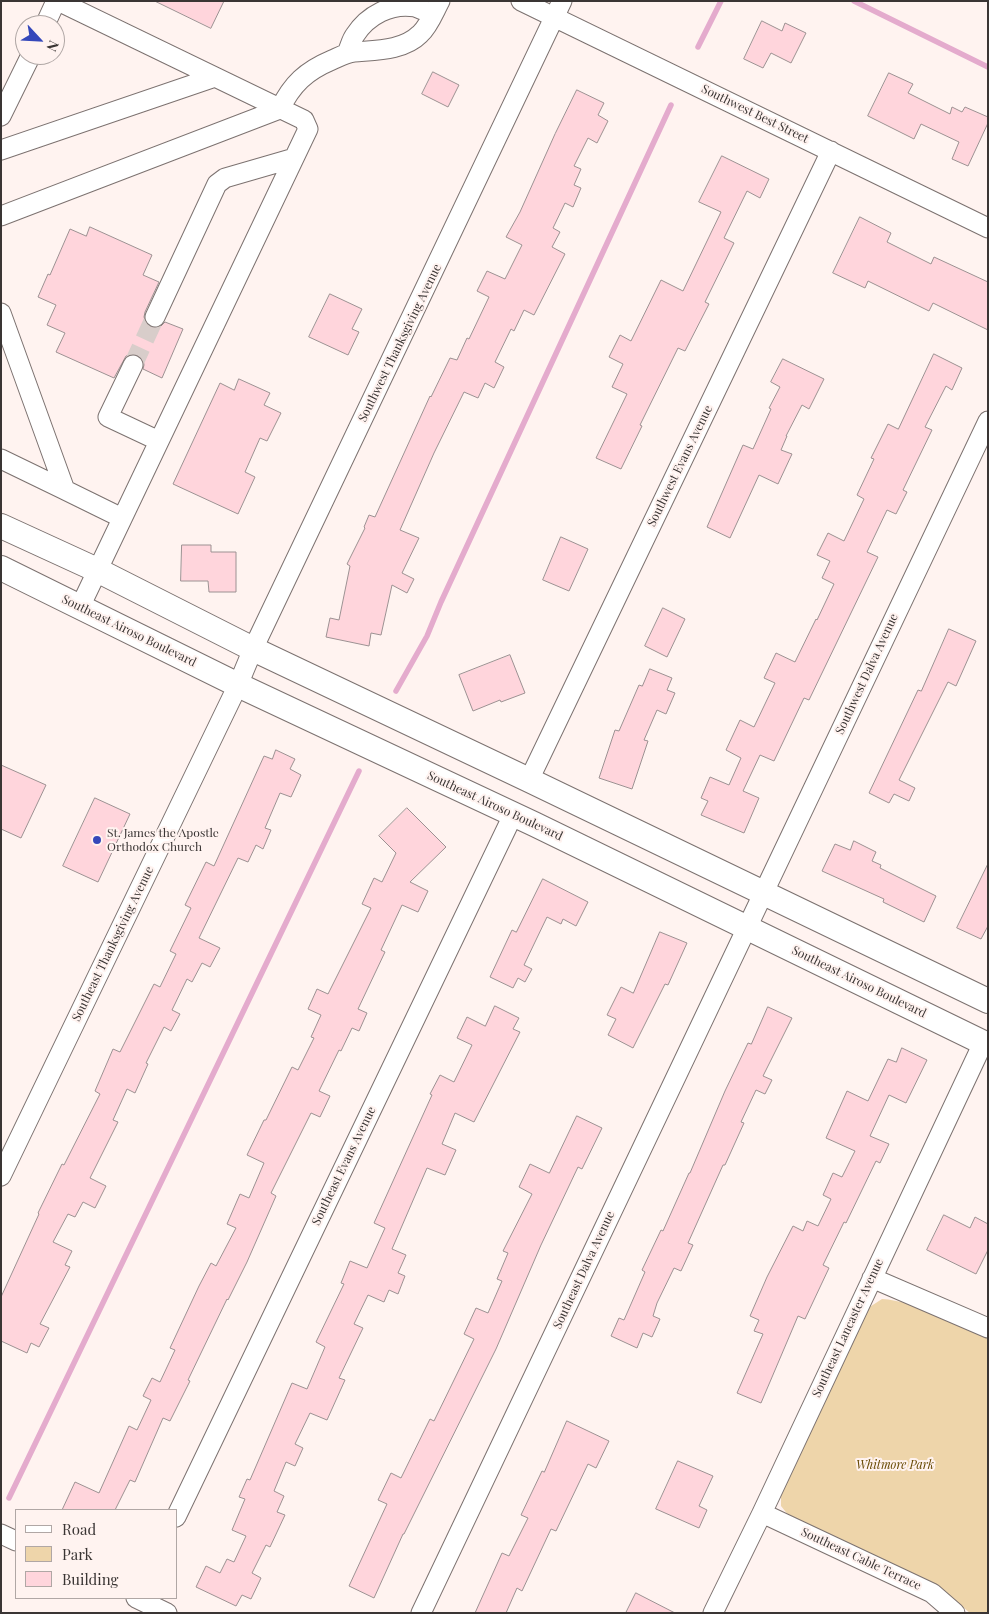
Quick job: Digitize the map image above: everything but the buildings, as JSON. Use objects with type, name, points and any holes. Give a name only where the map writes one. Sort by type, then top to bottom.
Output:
[{"type":"main road","points":[[1,526],[97,570],[253,649],[988,1001]]},
{"type":"main road","name":"Southeast Airoso Boulevard","points":[[2,570],[238,685],[747,927],[985,1044]]},
{"type":"street","points":[[50,15],[57,1],[304,120],[308,129],[80,607]]},
{"type":"street","name":"Southwest Best Street","points":[[521,1],[559,9],[831,151],[988,228]]},
{"type":"street","points":[[1,216],[280,109],[287,94],[304,75],[318,66],[347,53],[377,51],[411,41],[421,34],[436,8],[398,7],[380,12],[365,22],[359,29],[347,53]]},
{"type":"street","name":"Southwest Thanksgiving Avenue","points":[[238,685],[253,649],[559,9]]},
{"type":"street","points":[[1,116],[26,65]]},
{"type":"street","points":[[1,150],[215,77]]},
{"type":"street","name":"Southwest Evans Avenue","points":[[529,780],[831,151]]},
{"type":"street","points":[[155,317],[217,184],[225,178],[294,158]]},
{"type":"street","points":[[1,313],[65,490]]},
{"type":"street","points":[[133,365],[108,417],[159,441]]},
{"type":"street","name":"Southwest Dalva Avenue","points":[[747,927],[988,421]]},
{"type":"street","points":[[1,459],[122,518]]},
{"type":"street","name":"Southeast Thanksgiving Avenue","points":[[1,1176],[238,685]]},
{"type":"street","name":"Southeast Evans Avenue","points":[[178,1513],[513,815]]},
{"type":"street","name":"Southeast Dalva Avenue","points":[[421,1613],[747,927]]},
{"type":"street","name":"Southeast Lancaster Avenue","points":[[713,1613],[985,1044]]},
{"type":"street","points":[[872,1278],[988,1328]]},
{"type":"street","name":"Southeast Cable Terrace","points":[[762,1513],[932,1593],[955,1613]]},
{"type":"street","points":[[1,1534],[15,1541]]},
{"type":"street","points":[[131,1613],[137,1599]]},
{"type":"street","points":[[139,1599],[167,1613]]},
{"type":"green space","name":"Whitmore Park","points":[[882,1299],[922,1308],[988,1336],[988,1613],[970,1613],[946,1593],[789,1516],[781,1506],[781,1488],[865,1310]]},
{"type":"waterway","points":[[698,47],[721,1]]},
{"type":"waterway","points":[[854,1],[988,67]]},
{"type":"waterway","points":[[396,691],[427,636],[671,105]]},
{"type":"waterway","points":[[9,1498],[359,771]]},
{"type":"tunnel","points":[[133,365],[155,317]]},
{"type":"place","name":"St. James the Apostle Orthodox Church","points":[[97,840]]}]
